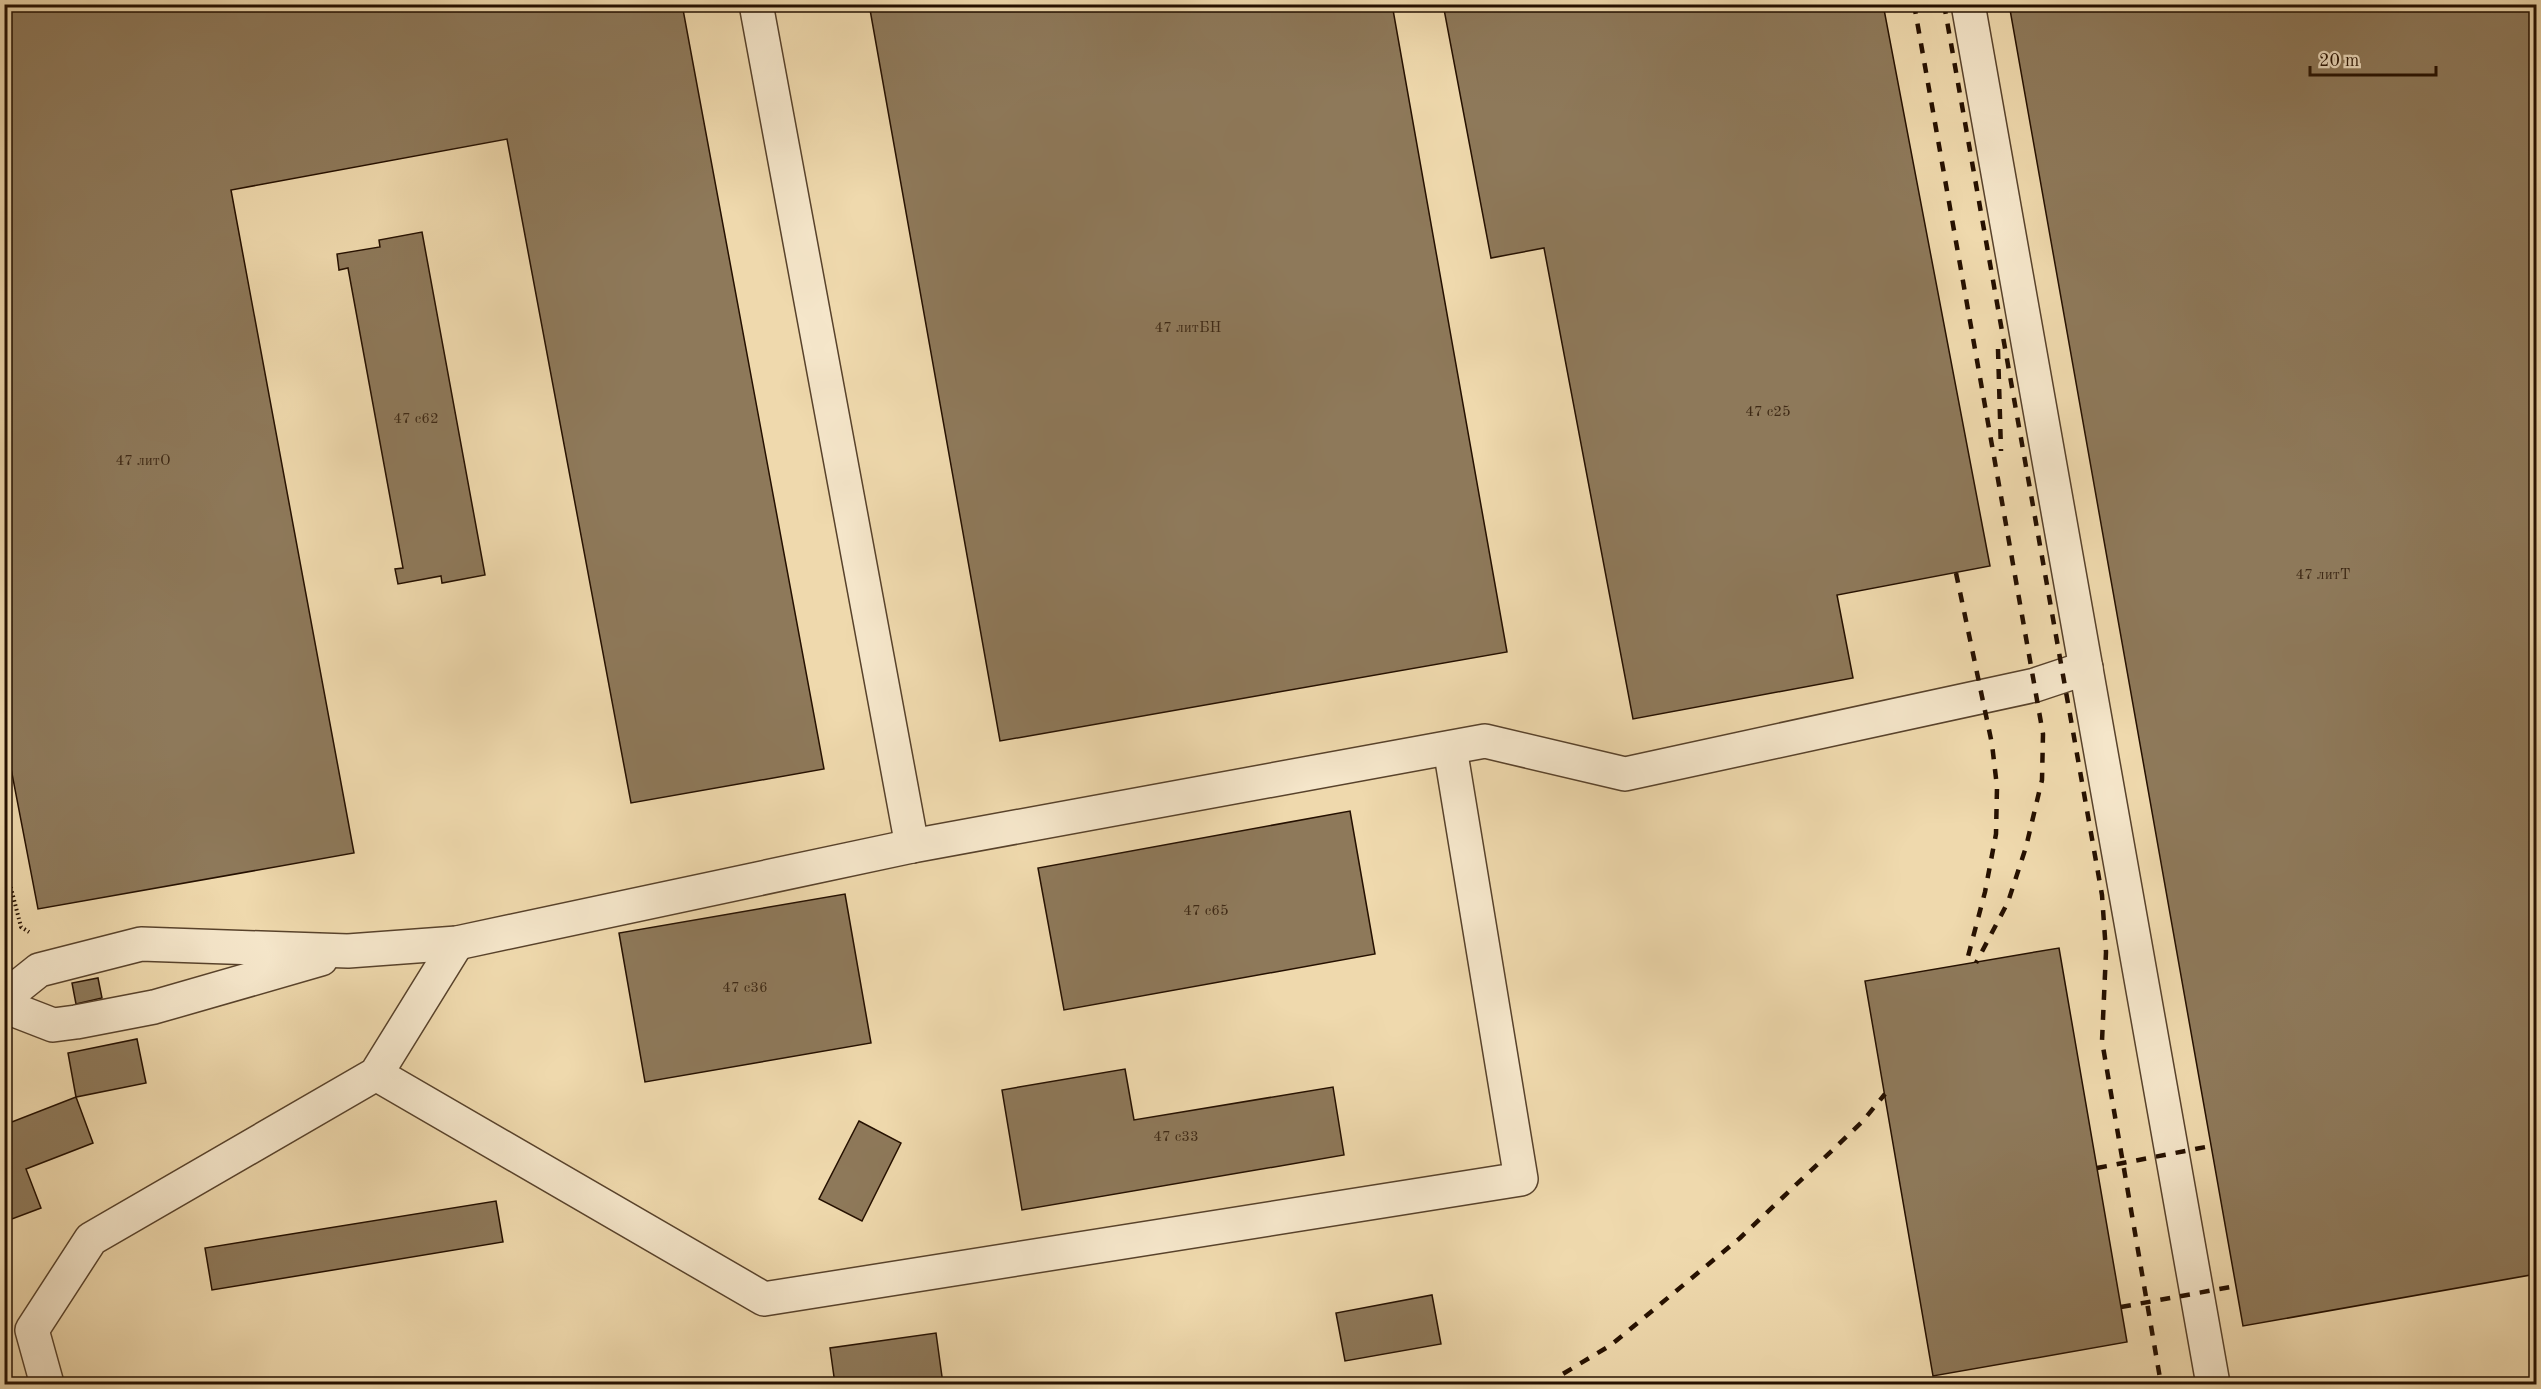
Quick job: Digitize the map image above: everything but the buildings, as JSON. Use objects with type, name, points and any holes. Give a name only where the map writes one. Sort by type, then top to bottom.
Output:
[{"type":"lane","points":[[756,4],[912,846]]},
{"type":"lane","points":[[1968,4],[2213,1384]]},
{"type":"lane","points":[[4,998],[39,970],[141,944],[348,951],[456,943],[912,846],[1485,741],[1625,774],[2035,685],[2086,668]]},
{"type":"lane","points":[[376,1074],[764,1299],[1521,1179],[1450,748]]},
{"type":"lane","points":[[47,1384],[32,1330],[91,1239],[376,1074],[456,943]]},
{"type":"lane","points":[[4,1006],[53,1025],[76,1022],[154,1007],[348,951]]},
{"type":"path","points":[[4,861],[21,927],[37,938]]},
{"type":"railway","points":[[1914,4],[2043,734],[2042,780],[2026,847],[2008,902],[1976,963]]},
{"type":"railway","points":[[1944,4],[2102,895],[2106,952],[2102,1041],[2161,1384]]},
{"type":"railway","points":[[1998,349],[2001,451]]},
{"type":"railway","points":[[1956,573],[1992,744],[1997,787],[1996,834],[1985,892],[1966,964]]},
{"type":"railway","points":[[1546,1384],[1611,1345],[1740,1238],[1862,1122],[1885,1094]]},
{"type":"railway","points":[[2097,1168],[2211,1146]]},
{"type":"railway","points":[[2121,1307],[2236,1286]]}]
